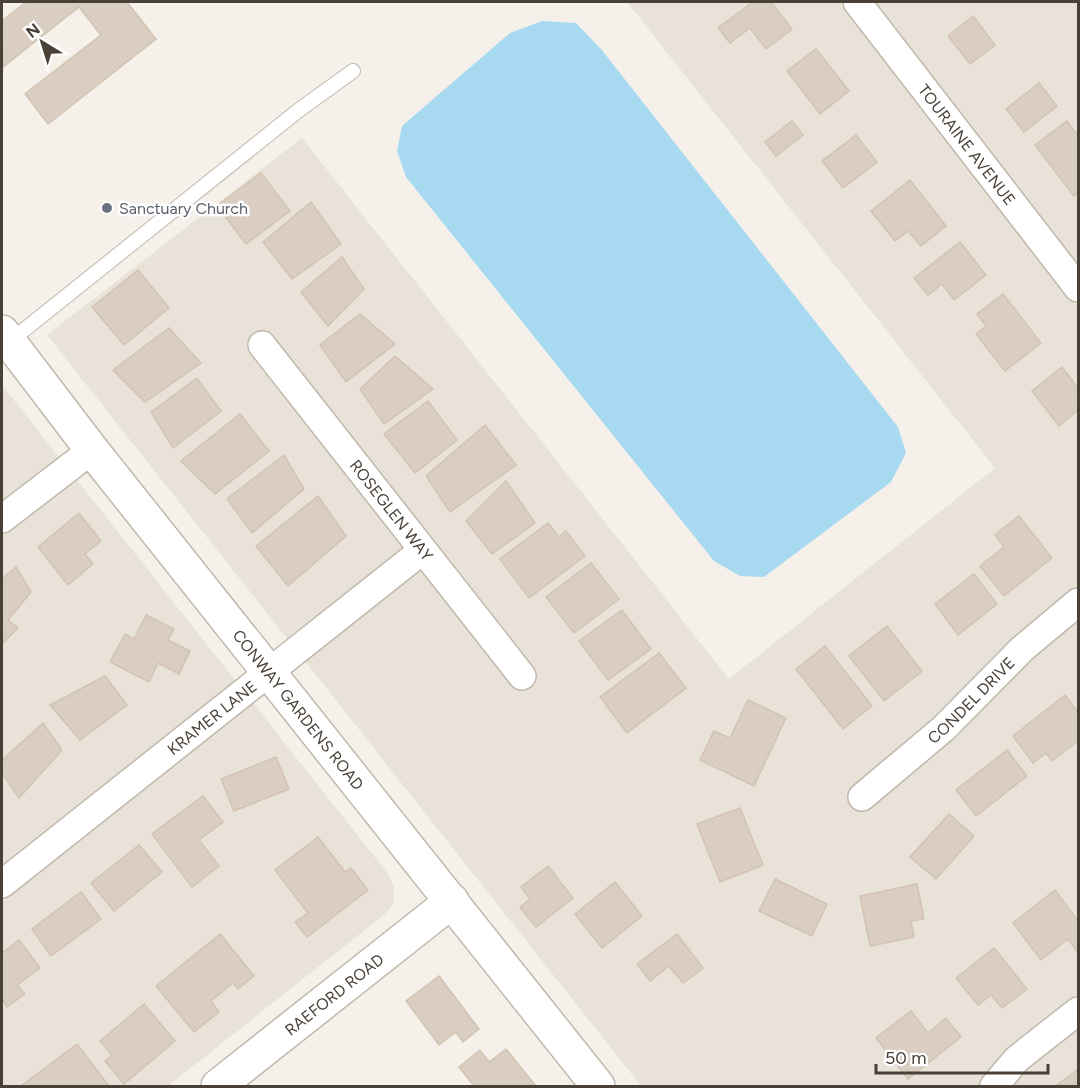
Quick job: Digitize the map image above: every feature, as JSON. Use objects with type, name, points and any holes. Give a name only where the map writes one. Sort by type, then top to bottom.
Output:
[{"type":"street","name":"TOURAINE AVENUE","points":[[857,2],[1078,288]]},
{"type":"street","name":"CONWAY GARDENS ROAD","points":[[5,337],[92,450],[598,1086]]},
{"type":"street","name":"ROSEGLEN WAY","points":[[262,345],[522,676]]},
{"type":"street","points":[[2,519],[92,450]]},
{"type":"street","name":"KRAMER LANE","points":[[2,884],[423,550]]},
{"type":"street","name":"CONDEL DRIVE","points":[[862,797],[944,729],[1022,649],[1078,602]]},
{"type":"street","name":"RAEFORD ROAD","points":[[218,1086],[452,901]]},
{"type":"street","points":[[994,1086],[1017,1059],[1078,1011]]},
{"type":"lane","points":[[5,337],[299,110],[353,71]]},
{"type":"shaded area","points":[[627,2],[1078,2],[1078,1086],[641,1086],[47,335],[302,138],[729,679],[995,468]]},
{"type":"shaded area","points":[[2,385],[389,875],[394,887],[393,904],[385,914],[168,1086],[2,1086]]},
{"type":"water","points":[[542,21],[576,23],[601,49],[898,427],[906,453],[891,482],[764,577],[740,576],[714,561],[406,177],[397,151],[402,126],[510,33]]},
{"type":"building","points":[[26,2],[127,2],[156,39],[48,124],[25,94],[101,35],[79,7],[3,67],[2,21]]},
{"type":"building","points":[[753,2],[771,2],[792,29],[766,49],[750,28],[730,43],[718,28]]},
{"type":"building","points":[[973,16],[995,45],[970,64],[948,36]]},
{"type":"building","points":[[816,49],[849,91],[820,114],[787,71]]},
{"type":"building","points":[[1039,83],[1057,106],[1024,132],[1006,109]]},
{"type":"building","points":[[792,121],[803,135],[776,156],[765,142]]},
{"type":"building","points":[[1067,121],[1078,136],[1078,192],[1074,196],[1035,145]]},
{"type":"building","points":[[856,135],[877,162],[843,188],[822,161]]},
{"type":"building","points":[[261,173],[290,211],[246,244],[217,206]]},
{"type":"building","points":[[910,180],[946,226],[921,246],[908,231],[895,241],[871,211]]},
{"type":"building","points":[[311,202],[341,244],[292,279],[263,242]]},
{"type":"building","points":[[960,242],[986,275],[954,300],[942,284],[928,295],[914,278]]},
{"type":"building","points":[[342,257],[364,289],[328,326],[301,292]]},
{"type":"building","points":[[138,270],[169,308],[124,345],[92,307]]},
{"type":"building","points":[[1003,294],[1041,343],[1005,371],[976,334],[986,326],[977,314]]},
{"type":"building","points":[[360,314],[395,344],[346,382],[320,345]]},
{"type":"building","points":[[169,328],[201,363],[145,402],[113,370]]},
{"type":"building","points":[[395,356],[433,389],[384,424],[360,389]]},
{"type":"building","points":[[1062,367],[1078,388],[1078,410],[1059,426],[1032,391]]},
{"type":"building","points":[[197,378],[221,411],[173,448],[151,412]]},
{"type":"building","points":[[428,401],[457,440],[415,473],[384,434]]},
{"type":"building","points":[[240,414],[269,451],[215,494],[181,461]]},
{"type":"building","points":[[485,425],[516,465],[450,512],[426,476]]},
{"type":"building","points":[[284,455],[304,489],[252,533],[227,499]]},
{"type":"building","points":[[506,481],[535,523],[492,554],[466,521]]},
{"type":"building","points":[[318,496],[346,536],[288,586],[256,546]]},
{"type":"building","points":[[79,513],[101,541],[85,554],[93,564],[68,585],[38,547]]},
{"type":"building","points":[[1019,516],[1052,558],[1004,596],[980,566],[1004,547],[995,535]]},
{"type":"building","points":[[548,523],[559,537],[566,531],[585,556],[529,598],[500,559]]},
{"type":"building","points":[[591,563],[619,599],[574,633],[546,597]]},
{"type":"building","points":[[16,567],[31,592],[8,620],[18,628],[2,644],[2,579]]},
{"type":"building","points":[[974,574],[997,604],[958,635],[935,604]]},
{"type":"building","points":[[622,610],[651,649],[608,680],[579,641]]},
{"type":"building","points":[[146,615],[174,629],[168,640],[190,651],[179,674],[158,663],[149,682],[110,662],[125,634],[134,639]]},
{"type":"building","points":[[887,626],[922,671],[884,701],[849,656]]},
{"type":"building","points":[[825,646],[872,706],[843,729],[796,669]]},
{"type":"building","points":[[659,653],[686,688],[627,733],[600,697]]},
{"type":"building","points":[[105,676],[127,705],[80,740],[50,705]]},
{"type":"building","points":[[1065,695],[1078,712],[1078,741],[1052,761],[1046,753],[1033,763],[1013,736]]},
{"type":"building","points":[[748,700],[786,718],[754,786],[700,760],[714,731],[730,738]]},
{"type":"building","points":[[43,723],[62,750],[19,798],[2,773],[2,760]]},
{"type":"building","points":[[1007,750],[1027,776],[976,816],[956,790]]},
{"type":"building","points":[[276,757],[289,789],[234,811],[221,779]]},
{"type":"building","points":[[203,796],[223,822],[199,840],[219,866],[192,887],[152,834]]},
{"type":"building","points":[[740,808],[763,865],[720,882],[697,824]]},
{"type":"building","points":[[949,814],[974,836],[936,879],[910,857]]},
{"type":"building","points":[[318,837],[345,872],[351,868],[368,890],[307,937],[295,922],[308,913],[275,870]]},
{"type":"building","points":[[139,845],[162,872],[114,911],[91,883]]},
{"type":"building","points":[[548,866],[573,898],[536,927],[520,907],[530,899],[521,887]]},
{"type":"building","points":[[775,879],[827,904],[812,936],[759,911]]},
{"type":"building","points":[[615,882],[642,916],[602,948],[575,914]]},
{"type":"building","points":[[917,884],[924,919],[911,921],[914,937],[870,946],[860,896]]},
{"type":"building","points":[[1055,890],[1078,921],[1078,953],[1068,939],[1041,960],[1013,923]]},
{"type":"building","points":[[81,892],[101,919],[51,956],[32,929]]},
{"type":"building","points":[[220,934],[254,976],[238,989],[233,983],[211,1001],[219,1012],[194,1032],[156,986]]},
{"type":"building","points":[[677,934],[703,968],[683,983],[669,966],[650,981],[637,964]]},
{"type":"building","points":[[19,940],[40,968],[17,985],[25,994],[7,1007],[2,999],[2,953]]},
{"type":"building","points":[[994,948],[1027,989],[1002,1008],[991,995],[978,1005],[956,978]]},
{"type":"building","points":[[439,976],[479,1029],[463,1042],[456,1032],[439,1045],[406,1001]]},
{"type":"building","points":[[144,1004],[175,1041],[124,1084],[105,1061],[112,1055],[100,1041]]},
{"type":"building","points":[[911,1011],[928,1033],[946,1018],[961,1037],[908,1079],[876,1038]]},
{"type":"building","points":[[77,1044],[109,1086],[21,1086]]},
{"type":"building","points":[[506,1049],[536,1086],[474,1086],[459,1067],[480,1050],[489,1062]]},
{"type":"building","points":[[1078,1069],[1078,1086],[1056,1086]]},
{"type":"place","name":"Sanctuary Church","points":[[107,208]]}]
